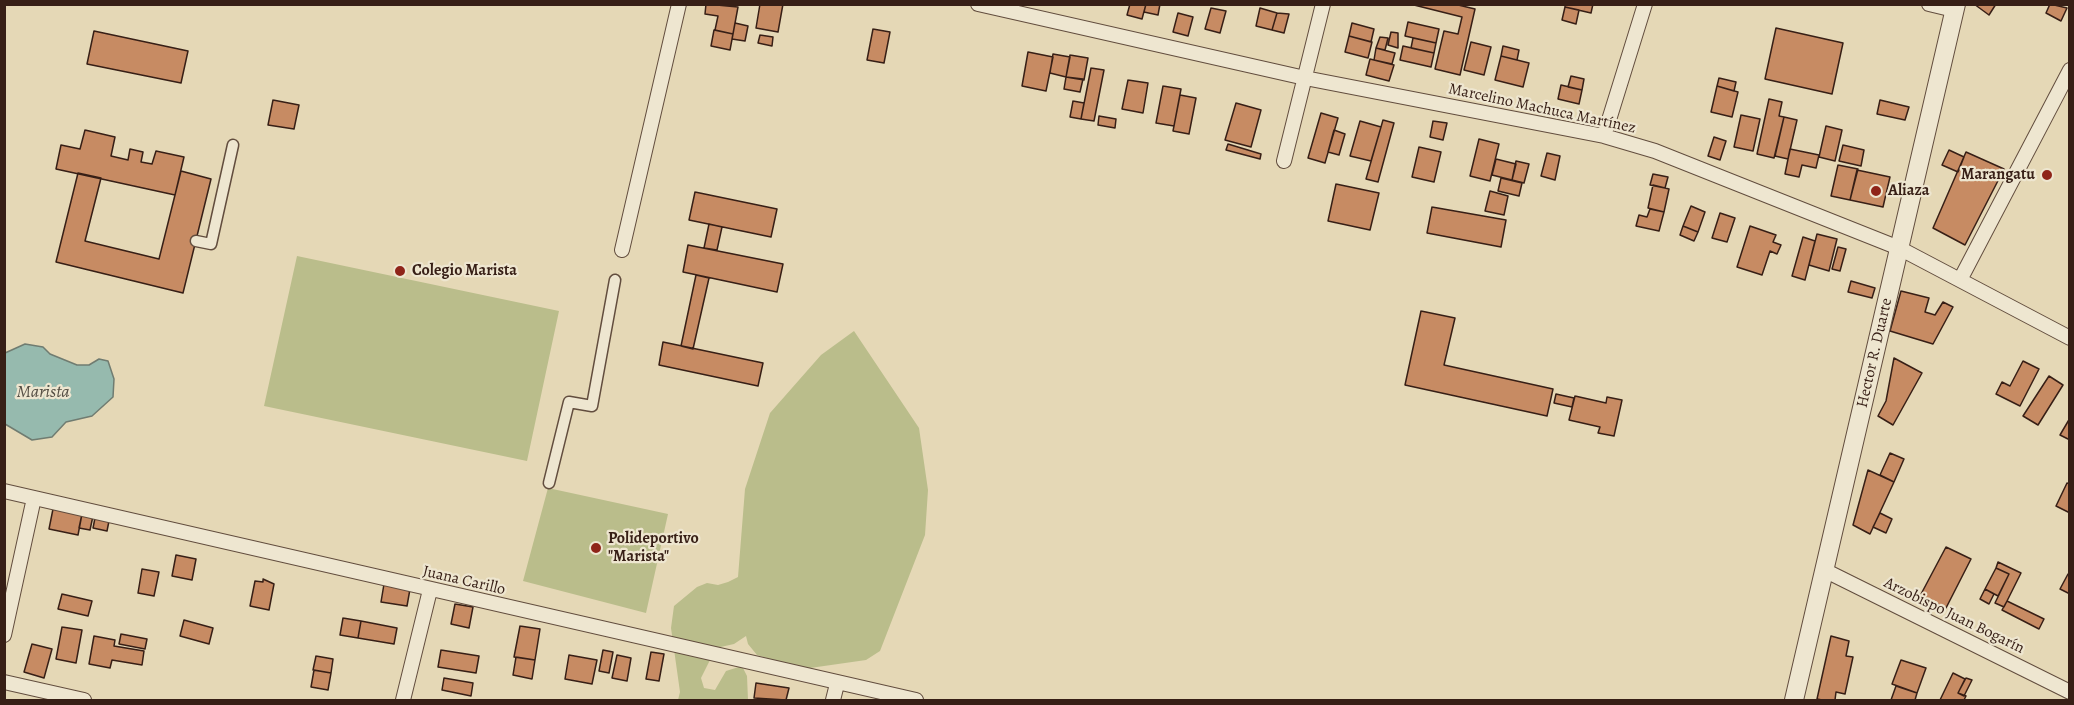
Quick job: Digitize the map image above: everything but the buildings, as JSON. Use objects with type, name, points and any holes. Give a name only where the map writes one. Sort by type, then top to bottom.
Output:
[{"type":"street","points":[[622,250],[679,4]]},
{"type":"street","name":"Marcelino Machuca Martínez","points":[[978,4],[1002,7],[1305,78],[1604,136],[1655,151],[1899,248],[2070,338]]},
{"type":"street","points":[[1284,161],[1323,4]]},
{"type":"street","points":[[1604,136],[1645,4]]},
{"type":"street","points":[[1929,4],[1955,7]]},
{"type":"street","name":"Hector R. Duarte","points":[[1794,700],[1955,7]]},
{"type":"street","points":[[1960,280],[2070,70]]},
{"type":"street","points":[[196,242],[211,244],[233,145]]},
{"type":"street","points":[[549,483],[569,402],[592,406],[615,280]]},
{"type":"street","name":"Juana Carillo","points":[[4,491],[837,684],[916,700]]},
{"type":"street","points":[[4,635],[34,498]]},
{"type":"street","name":"Arzobispo Juan Bogarín","points":[[1824,570],[2070,693]]},
{"type":"street","points":[[403,700],[430,590]]},
{"type":"street","points":[[4,682],[84,700]]},
{"type":"street","points":[[833,700],[837,684]]},
{"type":"street","points":[[2066,700],[2070,693]]},
{"type":"green space","points":[[297,256],[559,311],[527,461],[264,406]]},
{"type":"green space","points":[[854,331],[919,428],[928,490],[925,535],[880,651],[866,660],[803,669],[757,655],[748,644],[746,636],[734,644],[716,648],[701,678],[704,688],[715,690],[726,671],[742,666],[747,676],[748,700],[678,700],[680,692],[671,628],[674,606],[697,587],[707,583],[718,585],[738,577],[745,489],[770,413],[821,355]]},
{"type":"green space","name":"Polideportivo \"Marista\"","points":[[548,488],[668,514],[646,613],[523,581]]},
{"type":"water","name":"Marista","points":[[25,344],[43,347],[50,354],[77,365],[89,365],[99,359],[108,361],[114,379],[113,397],[92,416],[66,422],[52,437],[32,440],[5,424],[5,353]]},
{"type":"place","name":"Marangatu","points":[[2047,175]]},
{"type":"place","name":"Aliaza","points":[[1876,191]]},
{"type":"place","name":"Colegio Marista","points":[[400,271]]},
{"type":"place","name":"Polideportivo \"Marista\"","points":[[596,548]]}]
